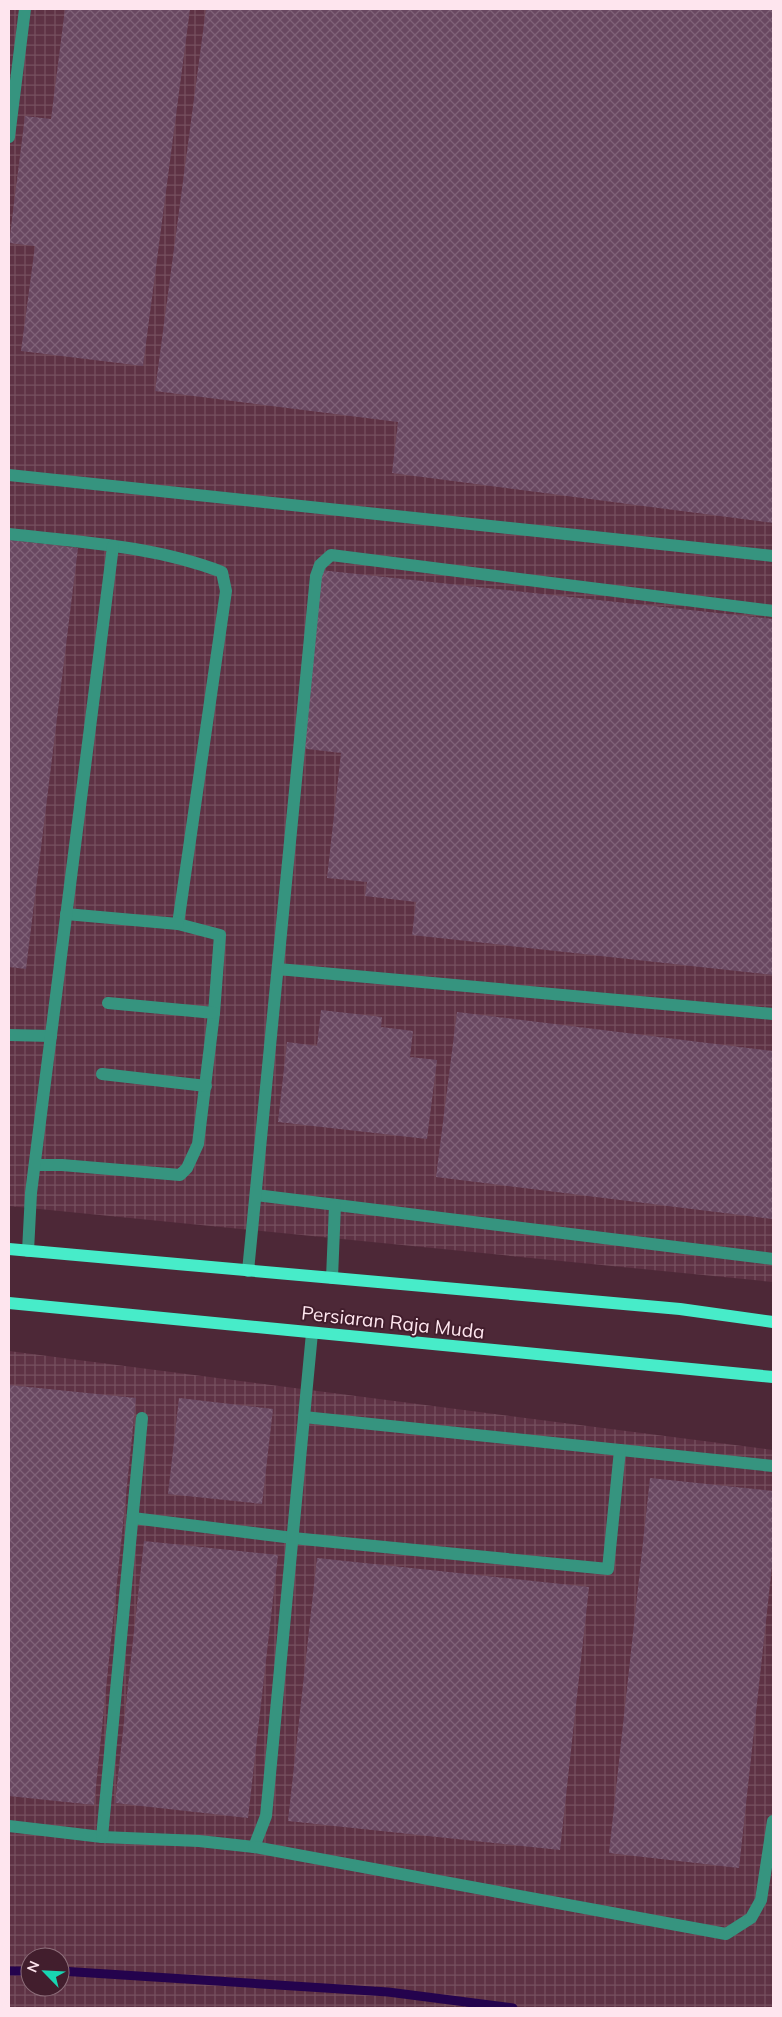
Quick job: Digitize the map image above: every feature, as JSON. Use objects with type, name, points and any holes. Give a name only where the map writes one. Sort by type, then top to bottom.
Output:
[{"type":"main road","name":"Persiaran Raja Muda","points":[[9,1249],[680,1309],[773,1322]]},
{"type":"main road","name":"Persiaran Raja Muda","points":[[9,1303],[773,1377]]},
{"type":"lane","points":[[9,137],[25,9]]},
{"type":"lane","points":[[9,476],[773,556]]},
{"type":"lane","points":[[9,534],[113,546],[193,560],[222,572],[226,591],[178,924]]},
{"type":"lane","points":[[28,1251],[31,1193],[113,546]]},
{"type":"lane","points":[[248,1271],[316,576],[320,565],[332,555],[773,610]]},
{"type":"lane","points":[[35,1165],[62,1164],[180,1175],[187,1168],[198,1144],[206,1086],[220,935],[178,924],[66,914]]},
{"type":"lane","points":[[278,969],[773,1014]]},
{"type":"lane","points":[[108,1003],[214,1013]]},
{"type":"lane","points":[[9,1035],[51,1036]]},
{"type":"lane","points":[[102,1074],[206,1086]]},
{"type":"lane","points":[[256,1195],[773,1259]]},
{"type":"lane","points":[[332,1278],[335,1205]]},
{"type":"lane","points":[[254,1847],[266,1816],[312,1332]]},
{"type":"lane","points":[[304,1416],[773,1466]]},
{"type":"lane","points":[[102,1837],[142,1418]]},
{"type":"lane","points":[[133,1518],[293,1538],[608,1570],[620,1450]]},
{"type":"lane","points":[[9,1826],[102,1837],[199,1841],[254,1847],[726,1934],[751,1918],[761,1900],[773,1821]]},
{"type":"shaded area","points":[[9,9],[773,9],[773,1282],[9,1206]]},
{"type":"shaded area","points":[[9,1351],[773,1450],[773,2008],[9,2008]]},
{"type":"building","points":[[65,9],[190,9],[143,366],[21,351],[35,246],[9,243],[25,116],[51,119]]},
{"type":"building","points":[[206,9],[773,9],[773,523],[392,473],[398,422],[155,391]]},
{"type":"building","points":[[9,540],[78,548],[26,969],[9,967]]},
{"type":"building","points":[[320,570],[773,619],[773,975],[412,935],[416,902],[365,896],[367,882],[327,878],[341,753],[299,748]]},
{"type":"building","points":[[321,1010],[382,1017],[381,1027],[413,1031],[410,1057],[437,1060],[427,1139],[278,1122],[287,1042],[317,1046]]},
{"type":"building","points":[[457,1012],[773,1051],[773,1219],[436,1177]]},
{"type":"building","points":[[9,1385],[136,1398],[94,1805],[9,1796]]},
{"type":"building","points":[[179,1398],[273,1409],[262,1504],[168,1494]]},
{"type":"building","points":[[650,1478],[773,1491],[773,1557],[739,1868],[609,1853]]},
{"type":"building","points":[[144,1541],[278,1555],[248,1818],[115,1803]]},
{"type":"building","points":[[317,1558],[589,1587],[560,1850],[288,1821]]},
{"type":"waterway","points":[[9,1971],[20,1971]]},
{"type":"waterway","points":[[70,1972],[388,1992],[513,2008]]}]
